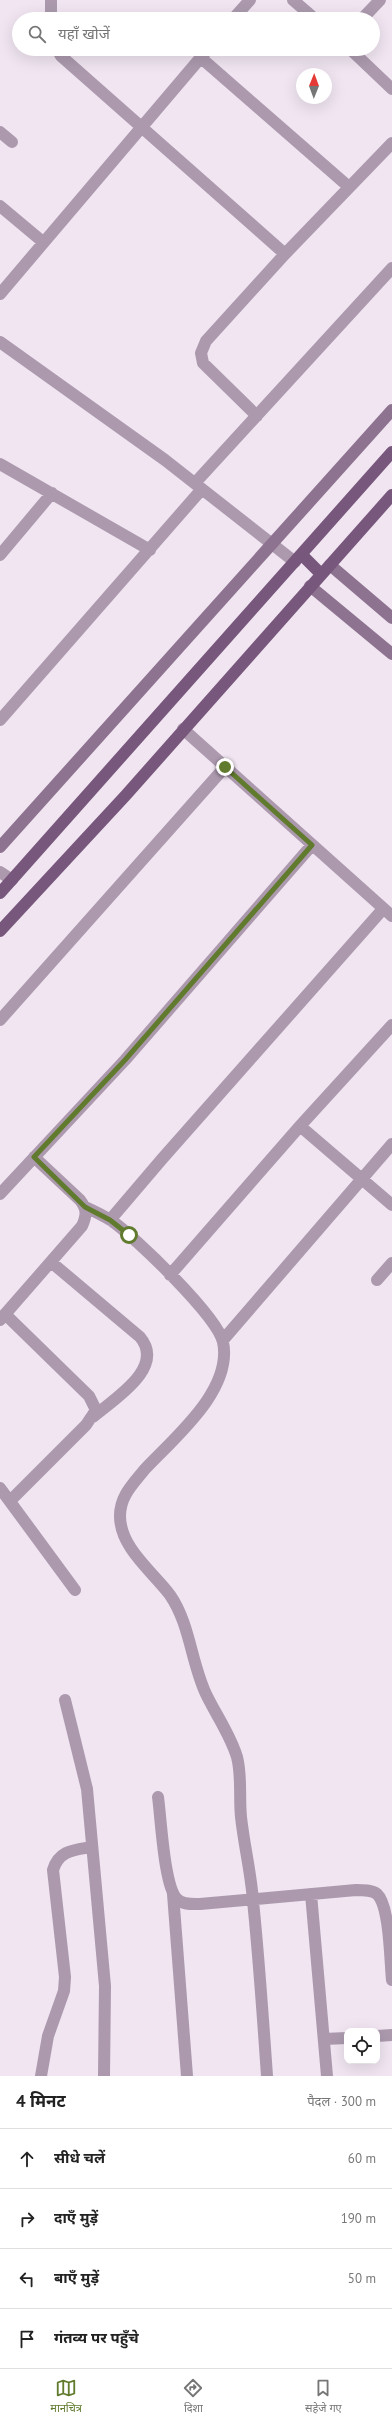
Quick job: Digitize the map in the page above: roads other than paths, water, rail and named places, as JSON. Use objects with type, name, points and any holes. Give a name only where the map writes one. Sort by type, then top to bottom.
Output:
[{"type":"main road","points":[[0,893],[392,452]]},
{"type":"main road","points":[[0,931],[392,495]]},
{"type":"main road","points":[[298,559],[321,574]]},
{"type":"street","points":[[51,0],[51,12]]},
{"type":"street","points":[[240,12],[250,0]]},
{"type":"street","points":[[293,0],[307,12]]},
{"type":"street","points":[[369,12],[380,0]]},
{"type":"street","points":[[61,56],[285,254]]},
{"type":"street","points":[[0,294],[201,56]]},
{"type":"street","points":[[207,56],[349,187]]},
{"type":"street","points":[[357,56],[392,89]]},
{"type":"street","points":[[0,132],[12,142]]},
{"type":"street","points":[[257,416],[211,373],[203,363],[202,353],[206,340],[218,325],[285,254],[392,143]]},
{"type":"street","points":[[0,206],[43,242]]},
{"type":"street","points":[[0,720],[150,550],[199,486],[257,416],[392,268]]},
{"type":"street","points":[[0,342],[199,486],[271,543],[298,559]]},
{"type":"street","points":[[0,847],[271,543],[392,410]]},
{"type":"street","points":[[0,464],[150,550]]},
{"type":"street","points":[[0,554],[52,493]]},
{"type":"street","points":[[330,565],[392,618]]},
{"type":"street","points":[[310,586],[392,654]]},
{"type":"street","points":[[110,1220],[162,1159],[388,912],[183,729]]},
{"type":"street","points":[[0,1020],[225,767]]},
{"type":"street","points":[[0,1194],[125,1060],[312,845]]},
{"type":"street","points":[[0,872],[12,880]]},
{"type":"street","points":[[170,1275],[300,1126],[392,1025]]},
{"type":"street","points":[[300,1126],[392,1205]]},
{"type":"street","points":[[223,1340],[361,1178],[392,1144]]},
{"type":"street","points":[[34,1157],[85,1207],[110,1220],[129,1235],[170,1275],[208,1318],[223,1340],[223,1371],[212,1396],[125,1494],[120,1518],[122,1530],[131,1549],[170,1596],[179,1610],[198,1674],[206,1695],[232,1743],[238,1760],[241,1816],[253,1899],[267,2076]]},
{"type":"street","points":[[85,1207],[87,1217],[82,1226],[3,1317],[89,1396],[96,1410],[93,1416]]},
{"type":"street","points":[[10,1502],[93,1416],[136,1379],[147,1360],[147,1348],[140,1338],[51,1262]]},
{"type":"street","points":[[377,1280],[392,1263]]},
{"type":"street","points":[[0,1488],[75,1590]]},
{"type":"street","points":[[64,1700],[87,1788],[105,1986],[104,2076]]},
{"type":"street","points":[[158,1797],[169,1885],[178,1901],[188,1904],[356,1890],[376,1893],[382,1899],[385,1910],[392,1980]]},
{"type":"street","points":[[41,2076],[48,2036],[64,1991],[65,1977],[54,1870],[56,1861],[62,1854],[92,1847]]},
{"type":"street","points":[[173,1894],[187,2076]]},
{"type":"street","points":[[311,1894],[327,2076]]},
{"type":"street","points":[[380,2036],[392,2035]]},
{"type":"street","points":[[324,2039],[344,2038]]}]
